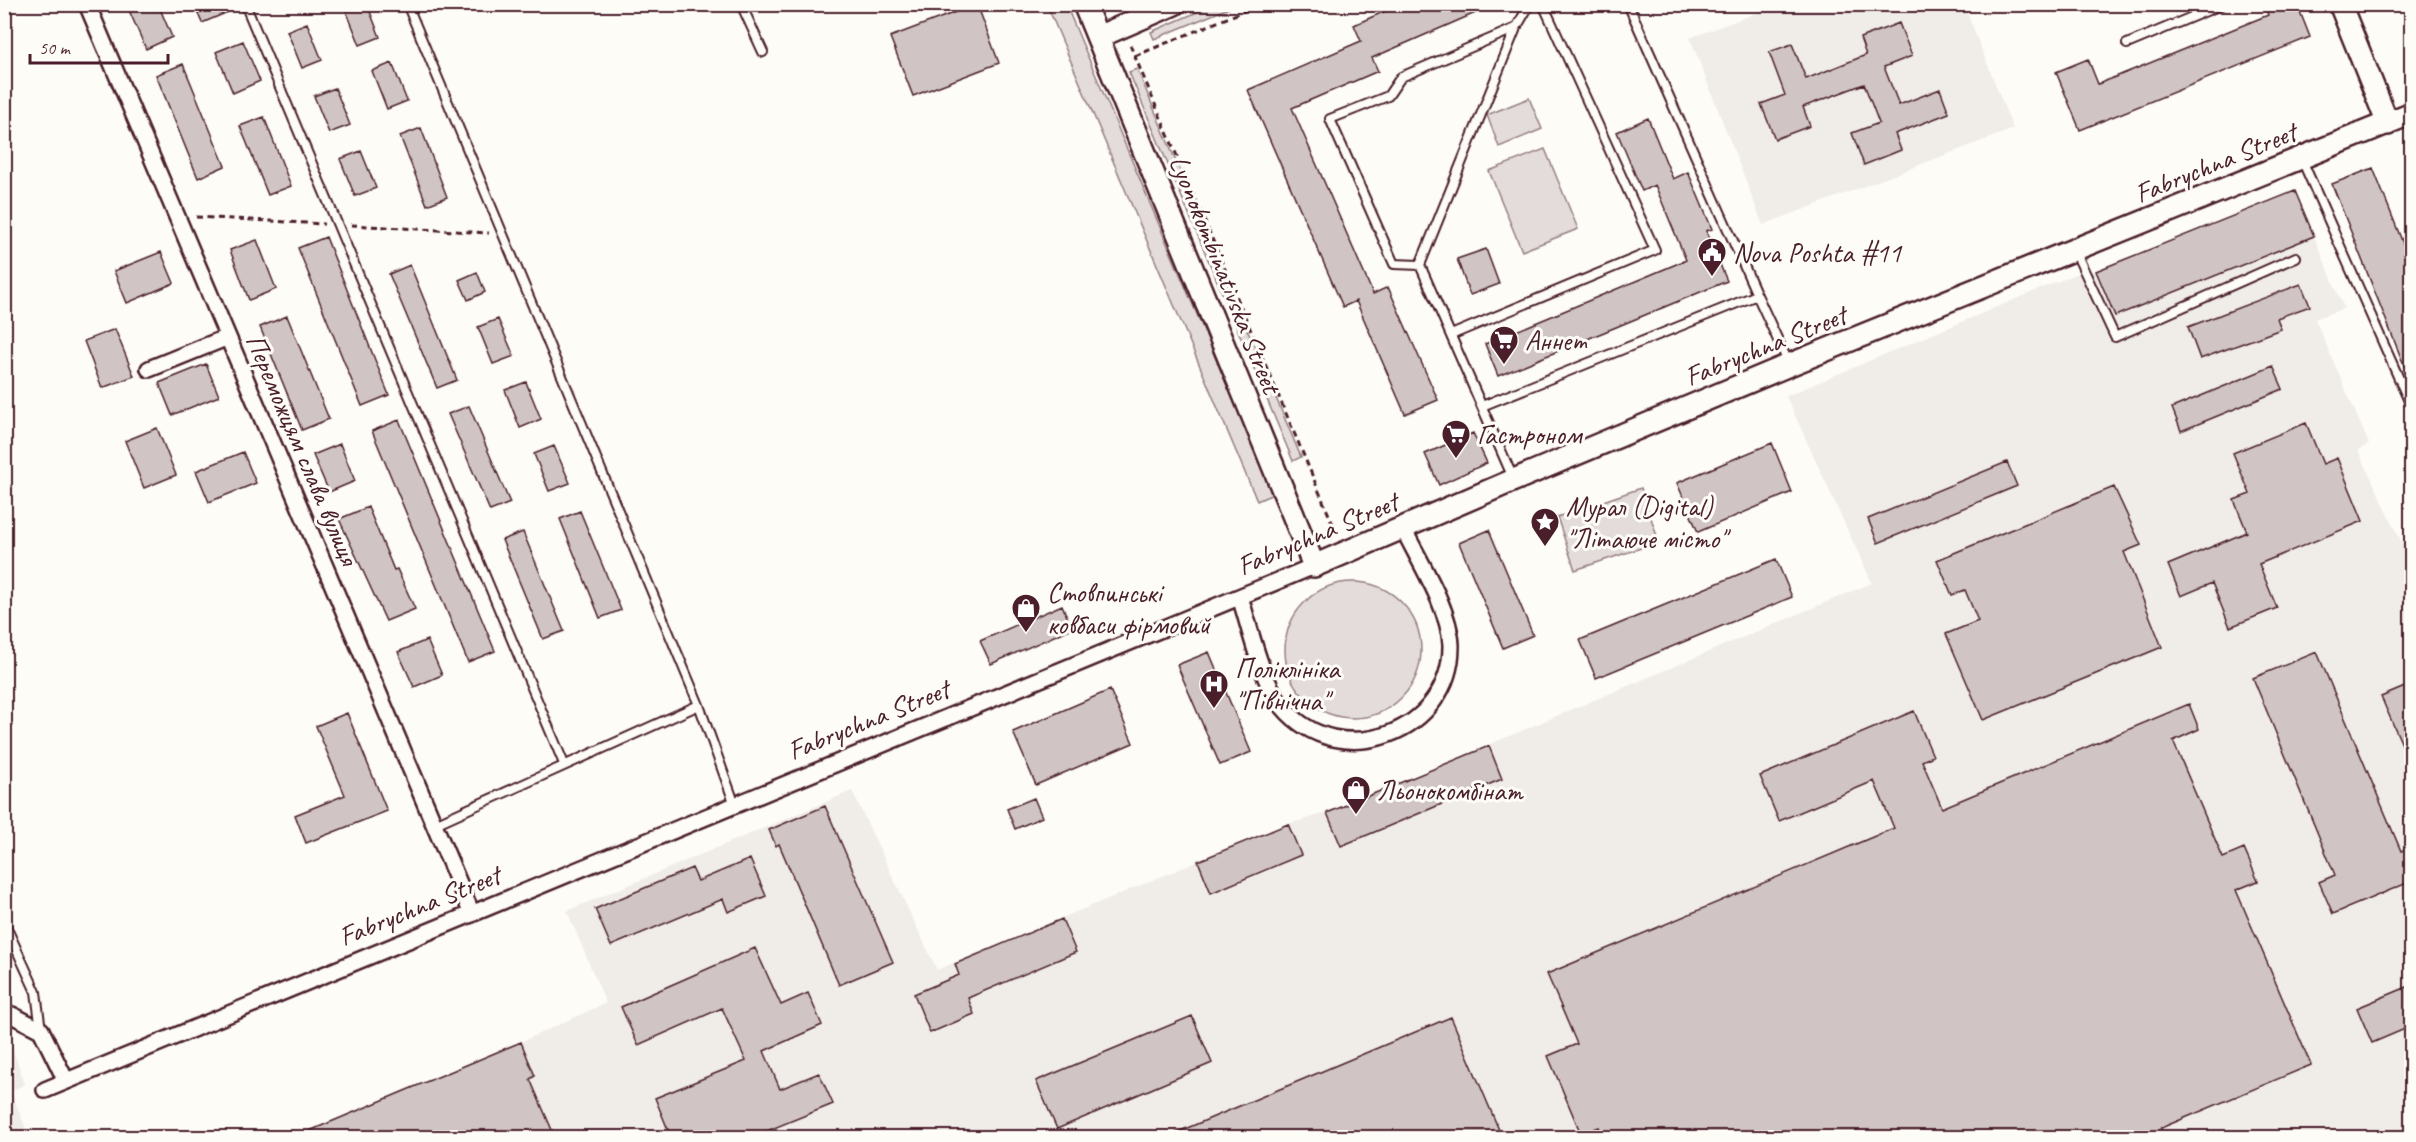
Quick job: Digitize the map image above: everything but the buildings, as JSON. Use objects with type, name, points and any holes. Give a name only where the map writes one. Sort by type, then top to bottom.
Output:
[{"type":"street","name":"Переможцям слава вулиця","points":[[87,4],[472,914]]},
{"type":"street","name":"Lyonokombinativska Street","points":[[1084,4],[1314,566]]},
{"type":"street","points":[[1098,37],[1174,4]]},
{"type":"street","points":[[2340,4],[2388,124]]},
{"type":"street","name":"Fabrychna Street","points":[[45,1090],[1240,597],[1789,365],[2412,113]]},
{"type":"street","points":[[149,369],[228,337]]},
{"type":"street","points":[[1240,597],[1267,679],[1283,707],[1295,719],[1324,736],[1340,740],[1365,740],[1389,735],[1417,718],[1434,700],[1445,678],[1451,646],[1445,614],[1403,528]]},
{"type":"street","points":[[4,1016],[12,1015],[41,1029],[66,1081]]},
{"type":"lane","points":[[245,4],[564,764]]},
{"type":"lane","points":[[407,4],[699,705],[735,805]]},
{"type":"lane","points":[[741,4],[763,52]]},
{"type":"lane","points":[[1514,480],[1420,265],[1516,28],[1530,4]]},
{"type":"lane","points":[[1451,335],[1655,250],[1543,4]]},
{"type":"lane","points":[[1628,4],[1789,365]]},
{"type":"lane","points":[[2127,44],[2223,4]]},
{"type":"lane","points":[[1420,265],[1394,264],[1330,119],[1388,96],[1401,77],[1516,28]]},
{"type":"lane","points":[[2301,158],[2412,408]]},
{"type":"lane","points":[[2074,250],[2115,337],[2296,257]]},
{"type":"lane","points":[[1482,406],[1757,295]]},
{"type":"lane","points":[[435,824],[699,705]]},
{"type":"lane","points":[[4,922],[36,992],[41,1029]]},
{"type":"path","points":[[1135,56],[1261,4]]},
{"type":"path","points":[[1122,26],[1337,534]]},
{"type":"shaded area","points":[[1216,4],[1236,5],[1154,39],[1151,32]]},
{"type":"shaded area","points":[[1047,5],[1066,5],[1273,494],[1257,501]]},
{"type":"shaded area","points":[[1778,5],[1964,5],[2013,129],[1763,225],[1690,38]]},
{"type":"shaded area","points":[[1137,69],[1301,457],[1293,461],[1129,72]]},
{"type":"shaded area","points":[[1529,98],[1542,129],[1499,147],[1487,115]]},
{"type":"shaded area","points":[[1545,149],[1578,229],[1522,251],[1489,171]]},
{"type":"shaded area","points":[[2295,191],[2344,308],[2315,319],[2369,444],[2358,450],[2411,562],[2411,1137],[294,1138],[521,1042],[606,1003],[567,911],[852,791],[937,970],[1288,824],[1327,813],[1872,583],[1786,396],[2080,272],[2097,271]]},
{"type":"shaded area","points":[[1641,488],[1659,542],[1575,570],[1557,517]]},
{"type":"shaded area","points":[[1353,582],[1379,587],[1401,602],[1416,624],[1421,650],[1416,676],[1401,698],[1379,713],[1353,718],[1327,713],[1305,698],[1290,676],[1285,650],[1290,624],[1305,602],[1327,587]]},
{"type":"shaded area","points":[[7,1033],[25,1084],[11,1091],[29,1137],[5,1137],[4,1034]]},
{"type":"place","name":"Nova Poshta #11","points":[[1712,278]]},
{"type":"place","name":"Аннет","points":[[1504,366]]},
{"type":"place","name":"Гастроном","points":[[1456,460]]},
{"type":"place","name":"Мурал (Digital) \"Літаюче місто\"","points":[[1545,548]]},
{"type":"place","name":"Стовпинські ковбаси фірмовий","points":[[1026,634]]},
{"type":"place","name":"Поліклініка \"Північна\"","points":[[1214,710]]},
{"type":"place","name":"Льонокомбінат","points":[[1356,816]]}]
